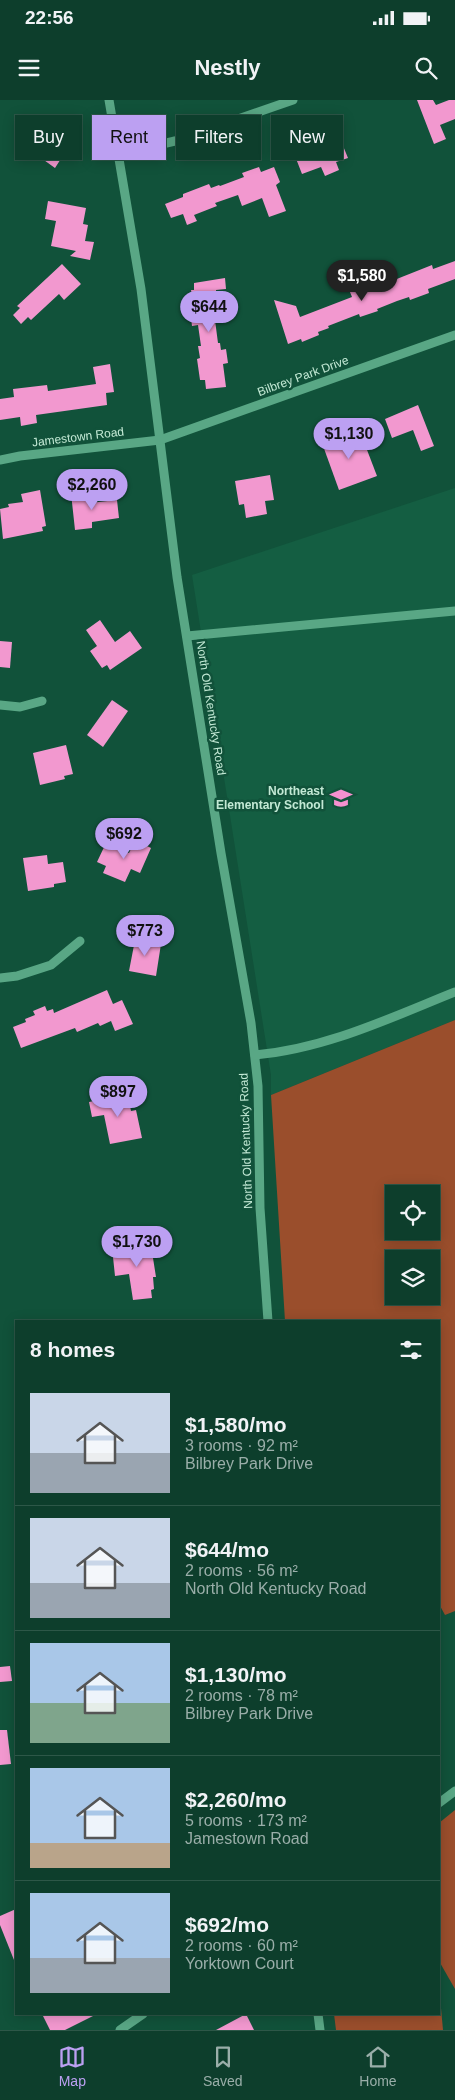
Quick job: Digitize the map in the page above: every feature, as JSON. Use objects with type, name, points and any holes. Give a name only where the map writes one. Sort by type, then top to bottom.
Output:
[{"type":"street","name":"North Old Kentucky Road","points":[[109,100],[112,115]]},
{"type":"street","points":[[166,144],[293,100]]},
{"type":"street","name":"North Old Kentucky Road","points":[[120,160],[140,289],[177,577],[221,853],[251,1023],[258,1086],[260,1208],[268,1320]]},
{"type":"street","name":"Bilbrey Park Drive","points":[[160,440],[455,335]]},
{"type":"street","name":"Jamestown Road","points":[[0,460],[160,440]]},
{"type":"street","points":[[187,636],[455,610]]},
{"type":"street","points":[[438,612],[455,618]]},
{"type":"street","points":[[0,705],[20,707],[42,701]]},
{"type":"street","points":[[0,978],[17,976],[51,965],[80,941]]},
{"type":"street","points":[[255,1055],[280,1053],[344,1036],[455,992]]},
{"type":"street","points":[[440,1802],[455,1791]]},
{"type":"street","points":[[120,2030],[142,2015]]},
{"type":"street","points":[[318,2015],[320,2030]]},
{"type":"shaded area","name":"Northeast Elementary School","points":[[455,488],[455,1020],[271,1095],[271,1075],[192,575]]},
{"type":"shaded area","points":[[455,1020],[455,1611],[445,1615],[440,1606],[440,1320],[285,1320],[271,1095]]},
{"type":"shaded area","points":[[455,1810],[455,1989],[440,1963],[440,1822]]},
{"type":"shaded area","points":[[440,1997],[443,2030],[336,2030],[334,2015],[440,2015]]},
{"type":"building","points":[[417,100],[433,100],[436,105],[449,100],[455,100],[455,119],[440,125],[446,139],[434,144]]},
{"type":"building","points":[[343,146],[348,158],[343,160]]},
{"type":"building","points":[[44,160],[60,160],[55,168]]},
{"type":"building","points":[[297,160],[342,160],[336,162],[339,170],[325,176],[321,167],[302,174]]},
{"type":"building","points":[[259,167],[261,172],[274,167],[280,182],[276,185],[286,211],[269,217],[262,198],[242,206],[238,195],[215,203],[217,206],[194,215],[197,221],[187,225],[183,214],[171,218],[165,204],[183,197],[183,194],[209,184],[211,188],[244,177],[242,173]]},
{"type":"building","points":[[48,201],[86,208],[83,224],[88,225],[85,241],[94,242],[90,260],[70,256],[76,251],[51,246],[56,221],[45,219]]},
{"type":"building","points":[[455,261],[455,279],[428,289],[429,293],[410,300],[409,297],[397,301],[377,309],[378,311],[360,317],[359,314],[328,326],[329,328],[318,332],[319,335],[302,342],[301,339],[288,344],[274,300],[296,306],[300,317],[352,297],[348,287],[366,280],[369,290],[432,265],[433,269]]},
{"type":"building","points":[[62,264],[81,284],[64,300],[59,294],[31,320],[28,317],[21,324],[13,315],[20,308],[17,306]]},
{"type":"building","points":[[225,278],[226,289],[216,290],[217,304],[213,305],[218,343],[220,343],[221,350],[226,349],[228,363],[223,364],[226,387],[206,389],[205,380],[200,380],[197,359],[200,358],[198,346],[201,346],[198,325],[192,326],[189,301],[193,300],[191,290],[194,290],[194,283]]},
{"type":"building","points":[[110,364],[114,392],[106,393],[107,405],[36,415],[37,423],[21,426],[20,417],[0,420],[0,399],[14,397],[13,389],[47,385],[48,391],[96,384],[93,367]]},
{"type":"building","points":[[418,405],[434,446],[421,451],[413,430],[392,438],[385,419]]},
{"type":"building","points":[[359,429],[377,476],[339,490],[322,443]]},
{"type":"building","points":[[270,475],[274,500],[265,501],[267,514],[246,518],[244,504],[239,505],[235,481]]},
{"type":"building","points":[[40,490],[46,526],[42,527],[43,531],[3,539],[0,509],[9,507],[8,504],[23,502],[21,494]]},
{"type":"building","points":[[88,491],[89,503],[117,500],[119,518],[92,522],[92,528],[75,530],[71,493]]},
{"type":"building","points":[[100,620],[115,642],[130,631],[142,648],[110,670],[107,665],[102,668],[90,651],[97,646],[86,630]]},
{"type":"building","points":[[0,641],[12,642],[10,668],[0,667]]},
{"type":"building","points":[[112,700],[128,711],[103,747],[87,735]]},
{"type":"building","points":[[66,745],[73,774],[64,776],[65,779],[40,785],[33,753]]},
{"type":"building","points":[[135,840],[151,848],[140,873],[131,869],[125,882],[103,873],[106,866],[97,862],[106,843],[129,853]]},
{"type":"building","points":[[47,855],[48,864],[63,862],[66,882],[54,884],[54,887],[28,891],[23,858]]},
{"type":"building","points":[[139,937],[158,940],[157,944],[161,944],[156,976],[129,971],[135,940],[139,940]]},
{"type":"building","points":[[107,990],[113,1004],[122,1000],[133,1024],[115,1031],[111,1021],[100,1026],[98,1023],[77,1032],[75,1028],[21,1048],[13,1027],[26,1022],[25,1019],[35,1015],[33,1011],[45,1006],[47,1011],[53,1009],[54,1013]]},
{"type":"building","points":[[128,1094],[131,1111],[136,1110],[142,1138],[110,1144],[104,1115],[92,1117],[89,1102]]},
{"type":"building","points":[[142,1235],[144,1248],[148,1248],[149,1258],[153,1258],[156,1277],[153,1277],[154,1289],[151,1290],[152,1298],[133,1300],[129,1274],[115,1276],[113,1257],[122,1256],[122,1250],[127,1249],[125,1237]]},
{"type":"building","points":[[10,1666],[12,1681],[0,1682],[0,1667]]},
{"type":"building","points":[[0,1730],[7,1730],[11,1764],[0,1765]]},
{"type":"building","points":[[15,1909],[15,1962],[0,1925],[0,1916]]},
{"type":"building","points":[[42,2015],[95,2015],[65,2030],[50,2030]]},
{"type":"building","points":[[246,2015],[254,2030],[216,2030]]},
{"type":"place","name":"Northeast Elementary School","points":[[341,798]]}]
